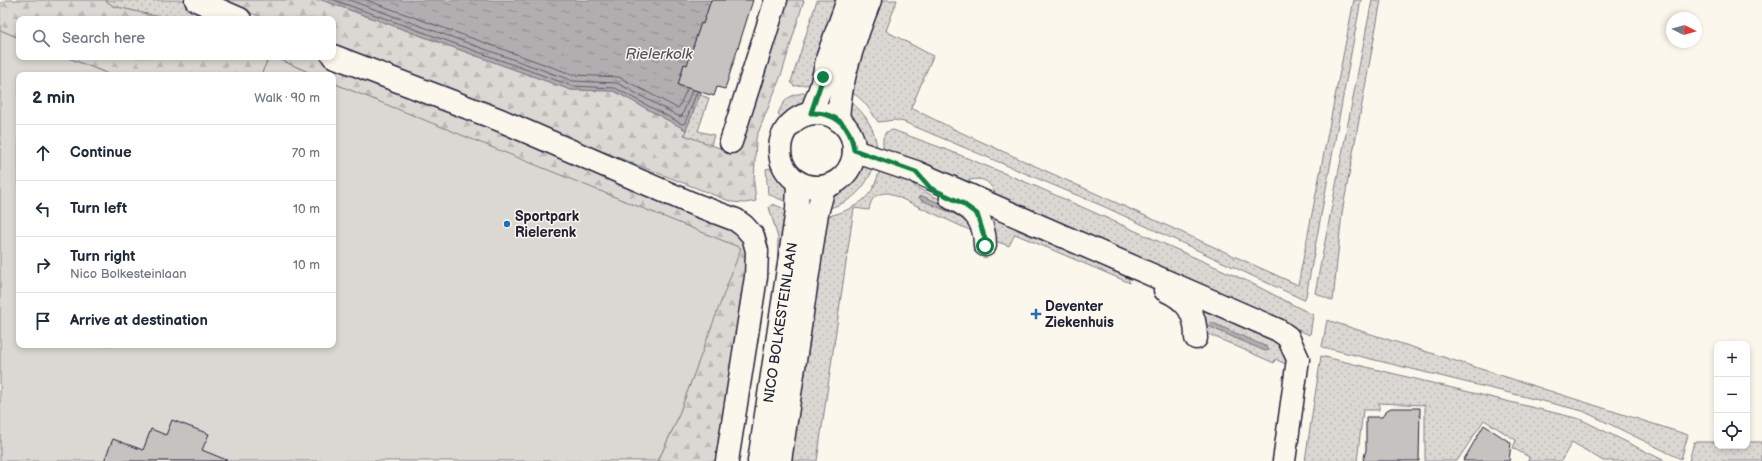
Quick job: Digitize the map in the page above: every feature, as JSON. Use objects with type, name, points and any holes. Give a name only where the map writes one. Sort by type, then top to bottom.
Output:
[{"type":"street","points":[[196,0],[233,16]]},
{"type":"street","points":[[731,142],[776,0]]},
{"type":"street","points":[[811,113],[821,87],[828,56],[848,0]]},
{"type":"street","points":[[838,120],[839,100],[847,63],[870,0]]},
{"type":"street","points":[[336,57],[500,120],[690,202],[736,220],[744,226],[753,236],[757,250],[756,277],[728,461]]},
{"type":"street","points":[[811,113],[820,113],[838,120],[850,133],[854,150],[853,161],[849,170],[842,178],[824,188],[806,187],[798,183],[789,176],[779,155],[780,144],[790,123],[811,113]]},
{"type":"street","points":[[854,150],[916,172],[1135,266],[1278,330],[1288,337],[1298,359],[1284,461]]},
{"type":"street","points":[[916,172],[930,188],[962,203],[977,214],[985,239],[985,246]]},
{"type":"street","name":"NICO BOLKESTEINLAAN","points":[[760,461],[797,210],[798,183]]},
{"type":"street","name":"NICO BOLKESTEINLAAN","points":[[780,461],[817,213],[824,188]]},
{"type":"street","points":[[1135,266],[1137,277],[1176,295],[1189,306],[1196,338]]},
{"type":"green space","points":[[5,0],[105,0],[113,6],[155,16],[16,16],[16,37],[0,30],[0,4]]},
{"type":"green space","points":[[105,0],[184,0],[223,16],[155,16],[113,6]]},
{"type":"green space","points":[[220,0],[322,0],[571,90],[614,91],[686,130],[684,135],[736,154],[787,0],[804,0],[782,73],[756,138],[754,183],[756,201],[745,203],[732,202],[336,47],[336,16],[258,16]]},
{"type":"green space","points":[[817,0],[842,0],[811,84],[794,86],[791,82]]},
{"type":"green space","points":[[877,0],[897,0],[886,31],[933,56],[911,108],[960,132],[1298,285],[1354,0],[1361,0],[1306,296],[1304,300],[1105,207],[904,122],[895,120],[878,122],[862,100],[848,91]]},
{"type":"green space","points":[[1372,0],[1381,0],[1342,213],[1333,301],[1315,293]]},
{"type":"green space","name":"Sportpark Rielerenk","points":[[0,30],[16,37],[16,60],[74,60],[104,72],[16,72],[16,348],[336,348],[336,84],[741,248],[676,422],[658,461],[0,461]]},
{"type":"green space","points":[[74,60],[268,60],[262,72],[104,72]]},
{"type":"green space","points":[[268,60],[281,60],[308,72],[262,72]]},
{"type":"green space","points":[[281,60],[328,60],[746,232],[750,266],[721,461],[658,461],[676,422],[740,248],[365,97],[336,84],[336,72],[308,72]]},
{"type":"green space","points":[[811,92],[802,106],[784,119],[778,114],[783,103],[790,97]]},
{"type":"green space","points":[[700,95],[709,98],[698,131],[714,135],[711,145],[684,135]]},
{"type":"green space","points":[[847,99],[859,109],[868,121],[872,128],[877,150],[860,135],[850,113]]},
{"type":"green space","points":[[893,130],[950,151],[1035,186],[1247,281],[1313,315],[1310,335],[998,199],[992,187],[984,180],[975,179],[961,183],[883,154],[883,138],[886,132]]},
{"type":"green space","points":[[860,164],[875,164],[867,181],[857,193],[844,203],[826,209],[834,196],[852,178]]},
{"type":"green space","points":[[775,167],[779,176],[788,186],[791,204],[768,194],[766,169]]},
{"type":"green space","points":[[881,167],[909,174],[915,187],[964,211],[976,233],[889,193],[877,195],[871,202],[869,210],[854,208],[817,461],[787,461],[824,217],[837,214],[851,208],[863,200],[872,190]]},
{"type":"green space","points":[[773,204],[791,212],[777,281],[778,238],[769,207]]},
{"type":"green space","points":[[987,213],[1123,266],[1130,283],[1015,234],[1009,246],[993,240]]},
{"type":"green space","points":[[1197,300],[1277,334],[1294,368],[1275,359],[1274,363],[1206,333]]},
{"type":"green space","points":[[1327,320],[1688,435],[1681,459],[1583,411],[1322,347]]},
{"type":"green space","points":[[1321,356],[1580,419],[1665,461],[1603,461],[1572,442],[1561,461],[1528,461],[1529,457],[1513,448],[1516,440],[1484,420],[1457,461],[1425,461],[1425,405],[1379,403],[1379,410],[1363,410],[1357,461],[1305,461]]},
{"type":"green space","points":[[1694,442],[1714,442],[1714,449],[1750,449],[1750,442],[1762,442],[1762,461],[1689,461]]},
{"type":"water","name":"Rielerkolk","points":[[322,0],[738,0],[686,130],[614,91],[571,90]]},
{"type":"water","points":[[922,196],[960,211],[962,215],[959,216],[921,200],[919,197]]},
{"type":"water","points":[[1015,227],[1019,227],[1116,269],[1113,270],[1017,230]]},
{"type":"water","points":[[1211,322],[1267,347],[1269,350],[1265,351],[1210,327],[1209,324]]},
{"type":"building","points":[[711,0],[753,0],[725,89],[717,87],[714,96],[678,85],[684,64],[687,65],[701,23],[703,24]]},
{"type":"building","points":[[1391,408],[1420,408],[1419,461],[1363,461],[1366,450],[1366,417],[1382,417],[1387,410]]},
{"type":"building","points":[[172,420],[209,434],[202,450],[229,461],[104,461],[113,439],[143,450],[151,429],[166,435]]},
{"type":"building","points":[[1484,425],[1511,443],[1509,461],[1463,461]]},
{"type":"place","name":"Sportpark Rielerenk","points":[[507,224]]},
{"type":"place","name":"Deventer Ziekenhuis","points":[[1036,314]]},
{"type":"route","points":[[823,77],[821,87],[811,113],[830,115],[845,126],[850,133],[854,150],[916,172],[930,188],[962,203],[977,214],[985,239],[985,246]]}]
